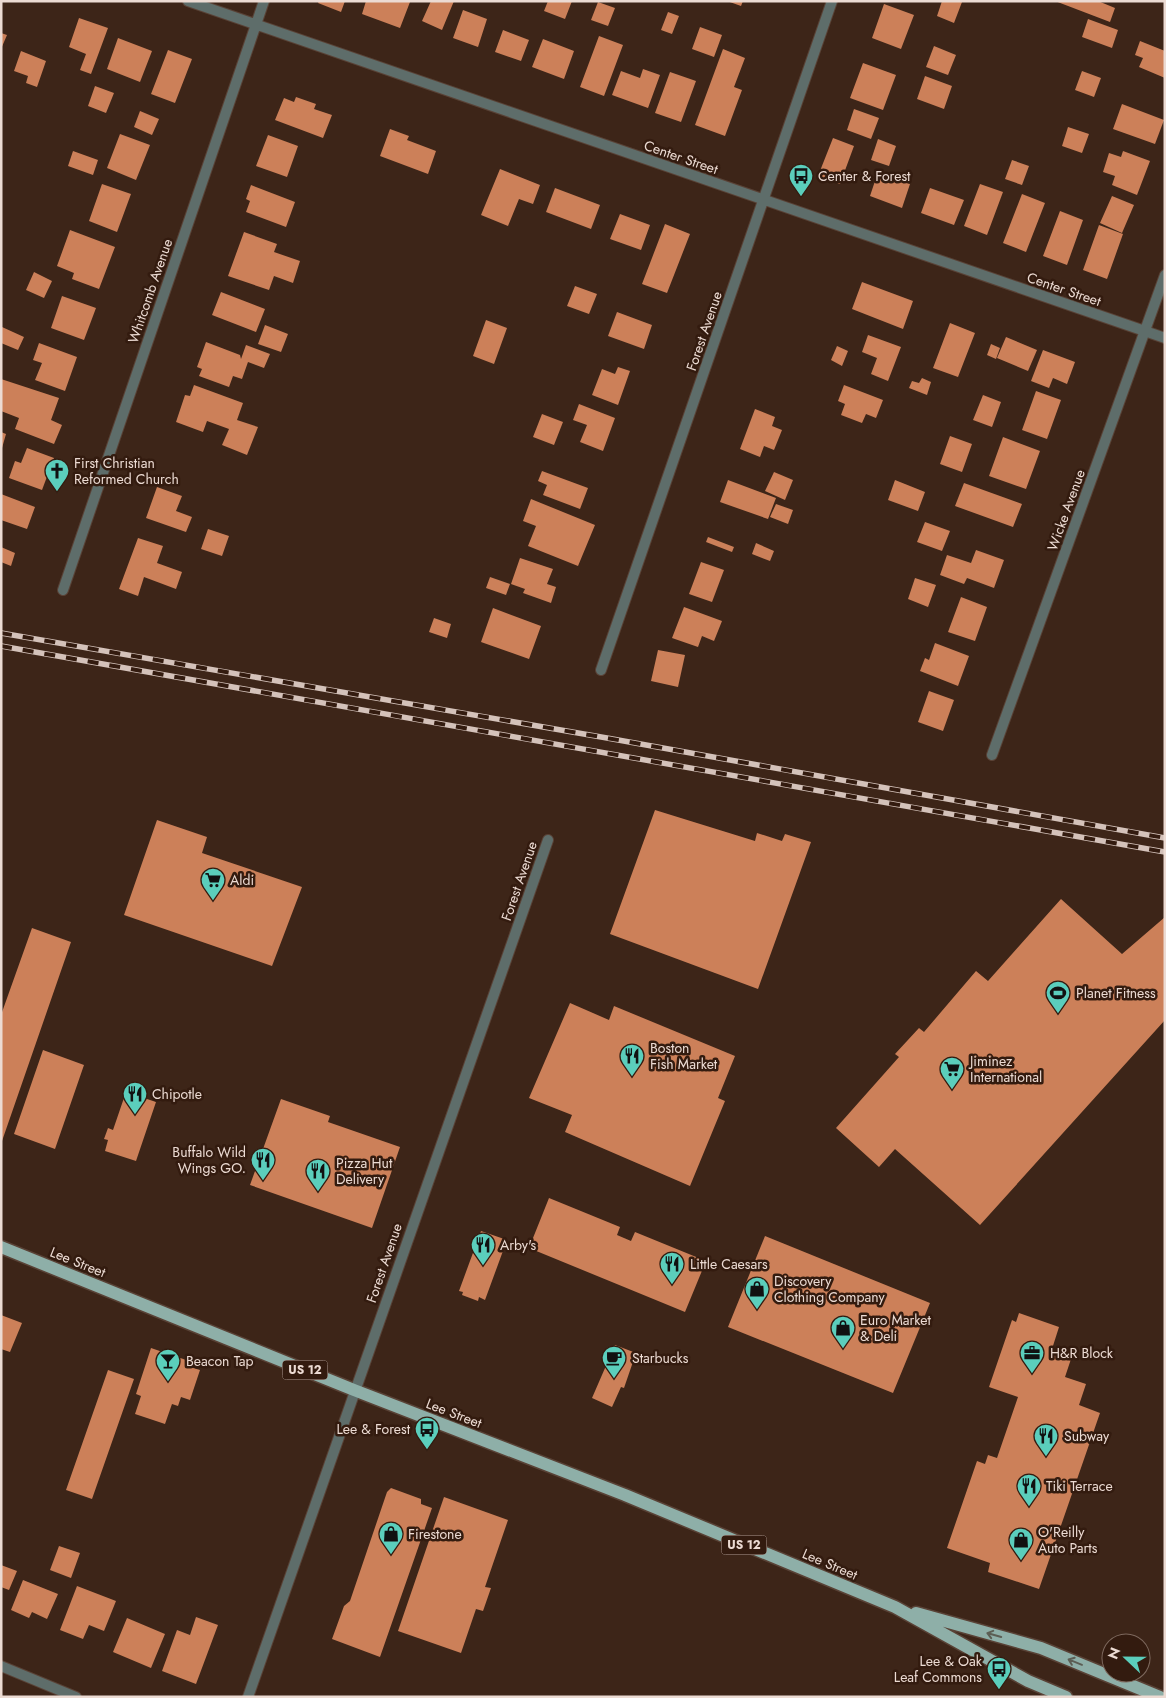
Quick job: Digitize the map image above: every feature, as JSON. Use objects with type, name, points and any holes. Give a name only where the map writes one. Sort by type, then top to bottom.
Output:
[{"type":"main road","name":"Lee Street","points":[[1,1247],[354,1390],[625,1495],[895,1607],[1028,1681],[1066,1697]]},
{"type":"main road","name":"Lee Street","points":[[895,1607],[1041,1648],[1160,1697]]},
{"type":"street","name":"Center Street","points":[[188,1],[1165,338]]},
{"type":"street","name":"Whitcomb Avenue","points":[[63,590],[264,1]]},
{"type":"street","name":"Forest Avenue","points":[[600,670],[832,1]]},
{"type":"street","name":"Wicke Avenue","points":[[992,755],[1165,275]]},
{"type":"street","name":"Forest Avenue","points":[[248,1697],[548,840]]},
{"type":"street","points":[[1,1666],[76,1697]]},
{"type":"building","points":[[319,1],[345,1],[341,12],[318,3]]},
{"type":"building","points":[[366,1],[410,2],[400,28],[362,14]]},
{"type":"building","points":[[431,1],[454,1],[442,30],[422,21]]},
{"type":"building","points":[[548,1],[572,1],[565,19],[544,11]]},
{"type":"building","points":[[727,1],[743,1],[741,6]]},
{"type":"building","points":[[942,1],[962,2],[954,23],[937,16]]},
{"type":"building","points":[[1055,1],[1098,1],[1115,8],[1110,22]]},
{"type":"building","points":[[598,2],[615,8],[608,26],[591,20]]},
{"type":"building","points":[[884,4],[914,15],[901,49],[872,38]]},
{"type":"building","points":[[463,10],[487,19],[478,47],[453,38]]},
{"type":"building","points":[[668,12],[679,16],[672,34],[661,30]]},
{"type":"building","points":[[79,18],[108,28],[91,74],[80,70],[86,54],[69,47]]},
{"type":"building","points":[[1088,19],[1118,30],[1112,48],[1082,37]]},
{"type":"building","points":[[700,27],[722,35],[714,57],[692,49]]},
{"type":"building","points":[[503,30],[529,40],[521,61],[495,52]]},
{"type":"building","points":[[1,33],[7,35],[1,49]]},
{"type":"building","points":[[599,36],[623,45],[604,96],[580,87]]},
{"type":"building","points":[[118,38],[152,51],[140,82],[107,69]]},
{"type":"building","points":[[543,39],[574,51],[564,79],[532,67]]},
{"type":"building","points":[[1140,41],[1165,51],[1165,78],[1139,67],[1143,58],[1135,55]]},
{"type":"building","points":[[934,46],[956,55],[948,75],[926,67]]},
{"type":"building","points":[[723,49],[745,58],[734,87],[742,90],[725,136],[695,125]]},
{"type":"building","points":[[168,50],[192,59],[175,103],[151,94]]},
{"type":"building","points":[[21,51],[46,61],[37,87],[26,83],[28,76],[14,71]]},
{"type":"building","points":[[863,63],[896,75],[883,110],[850,98]]},
{"type":"building","points":[[643,69],[660,75],[648,108],[612,95],[621,71],[640,78]]},
{"type":"building","points":[[1082,71],[1101,78],[1094,97],[1075,90]]},
{"type":"building","points":[[670,72],[696,81],[681,122],[655,113]]},
{"type":"building","points":[[925,76],[952,86],[944,109],[917,99]]},
{"type":"building","points":[[95,86],[114,93],[106,113],[88,106]]},
{"type":"building","points":[[296,97],[316,104],[314,109],[332,115],[323,138],[275,120],[284,98],[294,102]]},
{"type":"building","points":[[1122,104],[1164,120],[1155,144],[1113,129]]},
{"type":"building","points":[[854,109],[879,118],[871,139],[847,130]]},
{"type":"building","points":[[140,111],[159,119],[152,135],[134,127]]},
{"type":"building","points":[[1068,127],[1089,134],[1082,153],[1062,146]]},
{"type":"building","points":[[390,129],[409,136],[407,140],[436,151],[428,174],[380,156]]},
{"type":"building","points":[[120,134],[150,145],[136,180],[107,168]]},
{"type":"building","points":[[268,135],[298,146],[287,177],[256,166]]},
{"type":"building","points":[[833,138],[854,146],[840,184],[818,176]]},
{"type":"building","points":[[878,139],[896,146],[889,166],[871,160]]},
{"type":"building","points":[[73,151],[98,160],[93,175],[68,166]]},
{"type":"building","points":[[1123,151],[1150,161],[1137,195],[1112,185],[1115,176],[1103,172],[1109,153],[1121,157]]},
{"type":"building","points":[[1012,160],[1029,166],[1022,185],[1005,179]]},
{"type":"building","points":[[500,169],[540,185],[533,204],[519,199],[508,226],[481,215]]},
{"type":"building","points":[[878,172],[910,184],[902,208],[870,196]]},
{"type":"building","points":[[102,184],[131,194],[117,232],[89,221]]},
{"type":"building","points":[[980,184],[1003,192],[987,235],[964,226]]},
{"type":"building","points":[[251,185],[295,202],[286,227],[246,212],[250,201],[246,199]]},
{"type":"building","points":[[555,188],[600,205],[591,229],[546,212]]},
{"type":"building","points":[[930,188],[964,200],[954,225],[921,213]]},
{"type":"building","points":[[1022,194],[1045,203],[1026,252],[1003,243]]},
{"type":"building","points":[[1112,196],[1134,205],[1122,233],[1100,223]]},
{"type":"building","points":[[1060,211],[1083,220],[1067,265],[1043,256]]},
{"type":"building","points":[[620,214],[650,225],[641,250],[610,239]]},
{"type":"building","points":[[665,224],[690,234],[667,293],[642,284]]},
{"type":"building","points":[[1099,225],[1123,234],[1107,279],[1083,270]]},
{"type":"building","points":[[70,230],[115,247],[99,289],[72,279],[74,273],[57,266]]},
{"type":"building","points":[[244,232],[277,244],[274,252],[300,261],[293,283],[274,276],[269,290],[228,276]]},
{"type":"building","points":[[34,272],[52,281],[44,298],[26,290]]},
{"type":"building","points":[[862,282],[913,301],[903,329],[852,309]]},
{"type":"building","points":[[575,286],[597,294],[589,314],[567,306]]},
{"type":"building","points":[[221,292],[265,309],[256,332],[212,315]]},
{"type":"building","points":[[62,296],[96,308],[84,340],[51,328]]},
{"type":"building","points":[[617,312],[652,325],[644,349],[608,336]]},
{"type":"building","points":[[486,320],[507,328],[494,364],[473,356]]},
{"type":"building","points":[[950,323],[975,333],[958,377],[933,368]]},
{"type":"building","points":[[265,325],[288,334],[281,352],[258,344]]},
{"type":"building","points":[[2,327],[24,337],[18,350],[1,343]]},
{"type":"building","points":[[868,335],[901,347],[888,381],[871,374],[877,358],[862,352]]},
{"type":"building","points":[[1006,337],[1037,350],[1028,371],[997,358]]},
{"type":"building","points":[[206,342],[240,355],[241,359],[246,345],[270,354],[264,368],[248,362],[242,379],[233,376],[229,387],[199,376],[202,369],[197,367]]},
{"type":"building","points":[[39,343],[77,357],[65,391],[35,380],[42,363],[33,360]]},
{"type":"building","points":[[991,344],[1000,348],[996,359],[987,355]]},
{"type":"building","points":[[837,346],[848,351],[842,366],[831,360]]},
{"type":"building","points":[[1043,350],[1075,362],[1067,384],[1053,378],[1049,388],[1031,381]]},
{"type":"building","points":[[618,367],[630,371],[618,405],[592,395],[602,369],[615,374]]},
{"type":"building","points":[[922,378],[931,382],[927,395],[909,388],[912,381],[919,383]]},
{"type":"building","points":[[1,379],[59,398],[51,420],[62,425],[54,444],[15,429],[19,418],[1,411]]},
{"type":"building","points":[[194,385],[243,403],[237,420],[258,427],[247,455],[222,445],[229,429],[207,421],[203,432],[176,422],[185,395],[190,396]]},
{"type":"building","points":[[844,385],[883,400],[876,418],[866,414],[862,423],[841,415],[845,404],[838,401]]},
{"type":"building","points":[[1036,391],[1061,400],[1047,439],[1022,430]]},
{"type":"building","points":[[983,395],[1001,402],[992,427],[973,420]]},
{"type":"building","points":[[579,404],[615,418],[603,451],[580,442],[587,425],[573,420]]},
{"type":"building","points":[[755,409],[775,417],[772,426],[782,430],[774,450],[764,446],[760,457],[740,449]]},
{"type":"building","points":[[542,414],[563,422],[554,445],[533,437]]},
{"type":"building","points":[[1,432],[6,434],[2,448],[1,448]]},
{"type":"building","points":[[950,436],[972,444],[962,472],[940,464]]},
{"type":"building","points":[[1003,437],[1040,451],[1026,489],[989,476]]},
{"type":"building","points":[[27,448],[54,458],[42,490],[9,478],[15,461],[21,463]]},
{"type":"building","points":[[542,471],[588,488],[580,509],[543,495],[547,485],[538,481]]},
{"type":"building","points":[[774,472],[793,480],[785,500],[765,491]]},
{"type":"building","points":[[728,480],[776,498],[768,519],[720,502]]},
{"type":"building","points":[[895,480],[925,492],[918,511],[888,500]]},
{"type":"building","points":[[964,483],[1022,504],[1013,527],[955,506]]},
{"type":"building","points":[[157,487],[182,496],[176,511],[192,517],[186,532],[146,518]]},
{"type":"building","points":[[1,494],[35,507],[27,529],[1,520]]},
{"type":"building","points":[[531,499],[595,525],[578,566],[528,546],[536,526],[523,521]]},
{"type":"building","points":[[776,504],[793,510],[788,524],[770,517]]},
{"type":"building","points":[[925,522],[950,531],[942,551],[917,542]]},
{"type":"building","points":[[208,529],[229,536],[222,556],[201,549]]},
{"type":"building","points":[[708,537],[734,547],[732,552],[706,542]]},
{"type":"building","points":[[138,538],[163,546],[157,563],[182,572],[176,589],[144,577],[138,596],[119,589]]},
{"type":"building","points":[[756,543],[774,551],[770,561],[752,554]]},
{"type":"building","points":[[1,547],[15,553],[11,566],[1,562]]},
{"type":"building","points":[[976,550],[1004,560],[994,588],[967,578],[964,584],[940,575],[947,555],[971,563]]},
{"type":"building","points":[[520,558],[553,569],[547,584],[556,587],[551,603],[523,593],[525,589],[511,584]]},
{"type":"building","points":[[701,562],[724,570],[712,602],[689,594]]},
{"type":"building","points":[[490,577],[510,584],[506,595],[486,588]]},
{"type":"building","points":[[915,578],[936,585],[928,607],[908,599]]},
{"type":"building","points":[[961,597],[987,607],[975,641],[948,632]]},
{"type":"building","points":[[684,607],[722,621],[714,641],[702,636],[698,647],[672,638]]},
{"type":"building","points":[[493,608],[541,626],[529,659],[481,642]]},
{"type":"building","points":[[434,618],[451,624],[447,638],[429,632]]},
{"type":"building","points":[[935,643],[969,656],[958,686],[920,671],[925,658],[929,660]]},
{"type":"building","points":[[658,650],[685,655],[678,687],[651,681]]},
{"type":"building","points":[[929,691],[954,700],[943,731],[918,722]]},
{"type":"building","points":[[655,810],[755,841],[757,833],[782,841],[785,834],[811,842],[758,989],[610,934]]},
{"type":"building","name":"Aldi","points":[[157,820],[207,837],[202,853],[302,887],[272,966],[124,915]]},
{"type":"building","points":[[1061,899],[1122,954],[1165,917],[1165,1020],[980,1225],[895,1149],[879,1167],[836,1128],[899,1057],[895,1054],[919,1028],[924,1032],[976,971],[988,981]]},
{"type":"building","points":[[32,928],[71,942],[2,1141],[1,1015]]},
{"type":"building","name":"Boston Fish Market","points":[[570,1003],[609,1020],[614,1006],[735,1056],[718,1098],[725,1101],[690,1186],[565,1132],[572,1115],[529,1098]]},
{"type":"building","points":[[43,1050],[84,1065],[55,1149],[14,1134]]},
{"type":"building","name":"Chipotle","points":[[126,1092],[156,1102],[136,1161],[105,1151],[108,1140],[104,1139],[108,1128],[113,1130]]},
{"type":"building","points":[[281,1099],[330,1116],[328,1122],[400,1147],[372,1228],[250,1185]]},
{"type":"building","points":[[549,1198],[620,1227],[617,1235],[631,1241],[635,1232],[706,1261],[685,1312],[529,1248]]},
{"type":"building","name":"Arby's","points":[[481,1231],[507,1240],[485,1300],[479,1297],[478,1301],[462,1295],[463,1292],[459,1291]]},
{"type":"building","points":[[765,1236],[930,1303],[893,1393],[728,1327]]},
{"type":"building","points":[[1019,1313],[1059,1327],[1052,1349],[1072,1356],[1065,1377],[1086,1384],[1079,1405],[1100,1413],[1039,1589],[988,1572],[990,1563],[947,1548],[977,1461],[985,1464],[988,1455],[997,1458],[1018,1397],[989,1387],[1012,1320],[1016,1322]]},
{"type":"building","points":[[1,1315],[22,1323],[10,1352],[1,1349]]},
{"type":"building","name":"Starbucks","points":[[615,1345],[636,1353],[624,1388],[621,1387],[612,1407],[592,1398]]},
{"type":"building","name":"Beacon Tap","points":[[151,1348],[192,1362],[190,1367],[200,1370],[190,1400],[181,1397],[178,1406],[172,1404],[165,1424],[135,1414],[141,1396],[136,1394]]},
{"type":"building","points":[[108,1370],[134,1379],[92,1499],[66,1490]]},
{"type":"building","name":"Firestone","points":[[391,1488],[421,1499],[421,1504],[432,1508],[380,1657],[332,1639],[344,1606],[350,1601],[387,1492]]},
{"type":"building","points":[[444,1497],[508,1520],[485,1587],[491,1588],[483,1611],[476,1609],[461,1653],[398,1631]]},
{"type":"building","points":[[59,1546],[80,1553],[71,1578],[50,1570]]},
{"type":"building","points":[[1,1565],[17,1571],[9,1590],[1,1587]]},
{"type":"building","points":[[23,1580],[58,1594],[47,1619],[32,1612],[29,1618],[11,1610]]},
{"type":"building","points":[[77,1586],[116,1601],[104,1631],[89,1625],[83,1639],[60,1630]]},
{"type":"building","points":[[196,1617],[218,1625],[196,1684],[162,1671],[177,1630],[190,1635]]},
{"type":"building","points":[[127,1618],[165,1634],[151,1668],[113,1652]]},
{"type":"railway","points":[[1,633],[607,738],[1165,838]]},
{"type":"railway","points":[[1,646],[1165,852]]},
{"type":"place","name":"Center & Forest","points":[[801,197]]},
{"type":"place","name":"First Christian Reformed Church","points":[[57,492]]},
{"type":"place","name":"Aldi","points":[[213,901]]},
{"type":"place","name":"Planet Fitness","points":[[1058,1014]]},
{"type":"place","name":"Boston Fish Market","points":[[632,1077]]},
{"type":"place","name":"Jiminez International","points":[[952,1090]]},
{"type":"place","name":"Chipotle","points":[[135,1115]]},
{"type":"place","name":"Buffalo Wild Wings GO.","points":[[263,1181]]},
{"type":"place","name":"Pizza Hut Delivery","points":[[318,1192]]},
{"type":"place","name":"Arby's","points":[[483,1266]]},
{"type":"place","name":"Little Caesars","points":[[672,1285]]},
{"type":"place","name":"Discovery Clothing Company","points":[[757,1310]]},
{"type":"place","name":"Euro Market & Deli","points":[[843,1349]]},
{"type":"place","name":"H&R Block","points":[[1032,1374]]},
{"type":"place","name":"Starbucks","points":[[614,1379]]},
{"type":"place","name":"Beacon Tap","points":[[168,1382]]},
{"type":"place","name":"Lee & Forest","points":[[427,1450]]},
{"type":"place","name":"Subway","points":[[1046,1457]]},
{"type":"place","name":"Tiki Terrace","points":[[1029,1507]]},
{"type":"place","name":"Firestone","points":[[391,1555]]},
{"type":"place","name":"O'Reilly Auto Parts","points":[[1021,1561]]},
{"type":"place","name":"Lee & Oak Leaf Commons","points":[[999,1690]]}]
